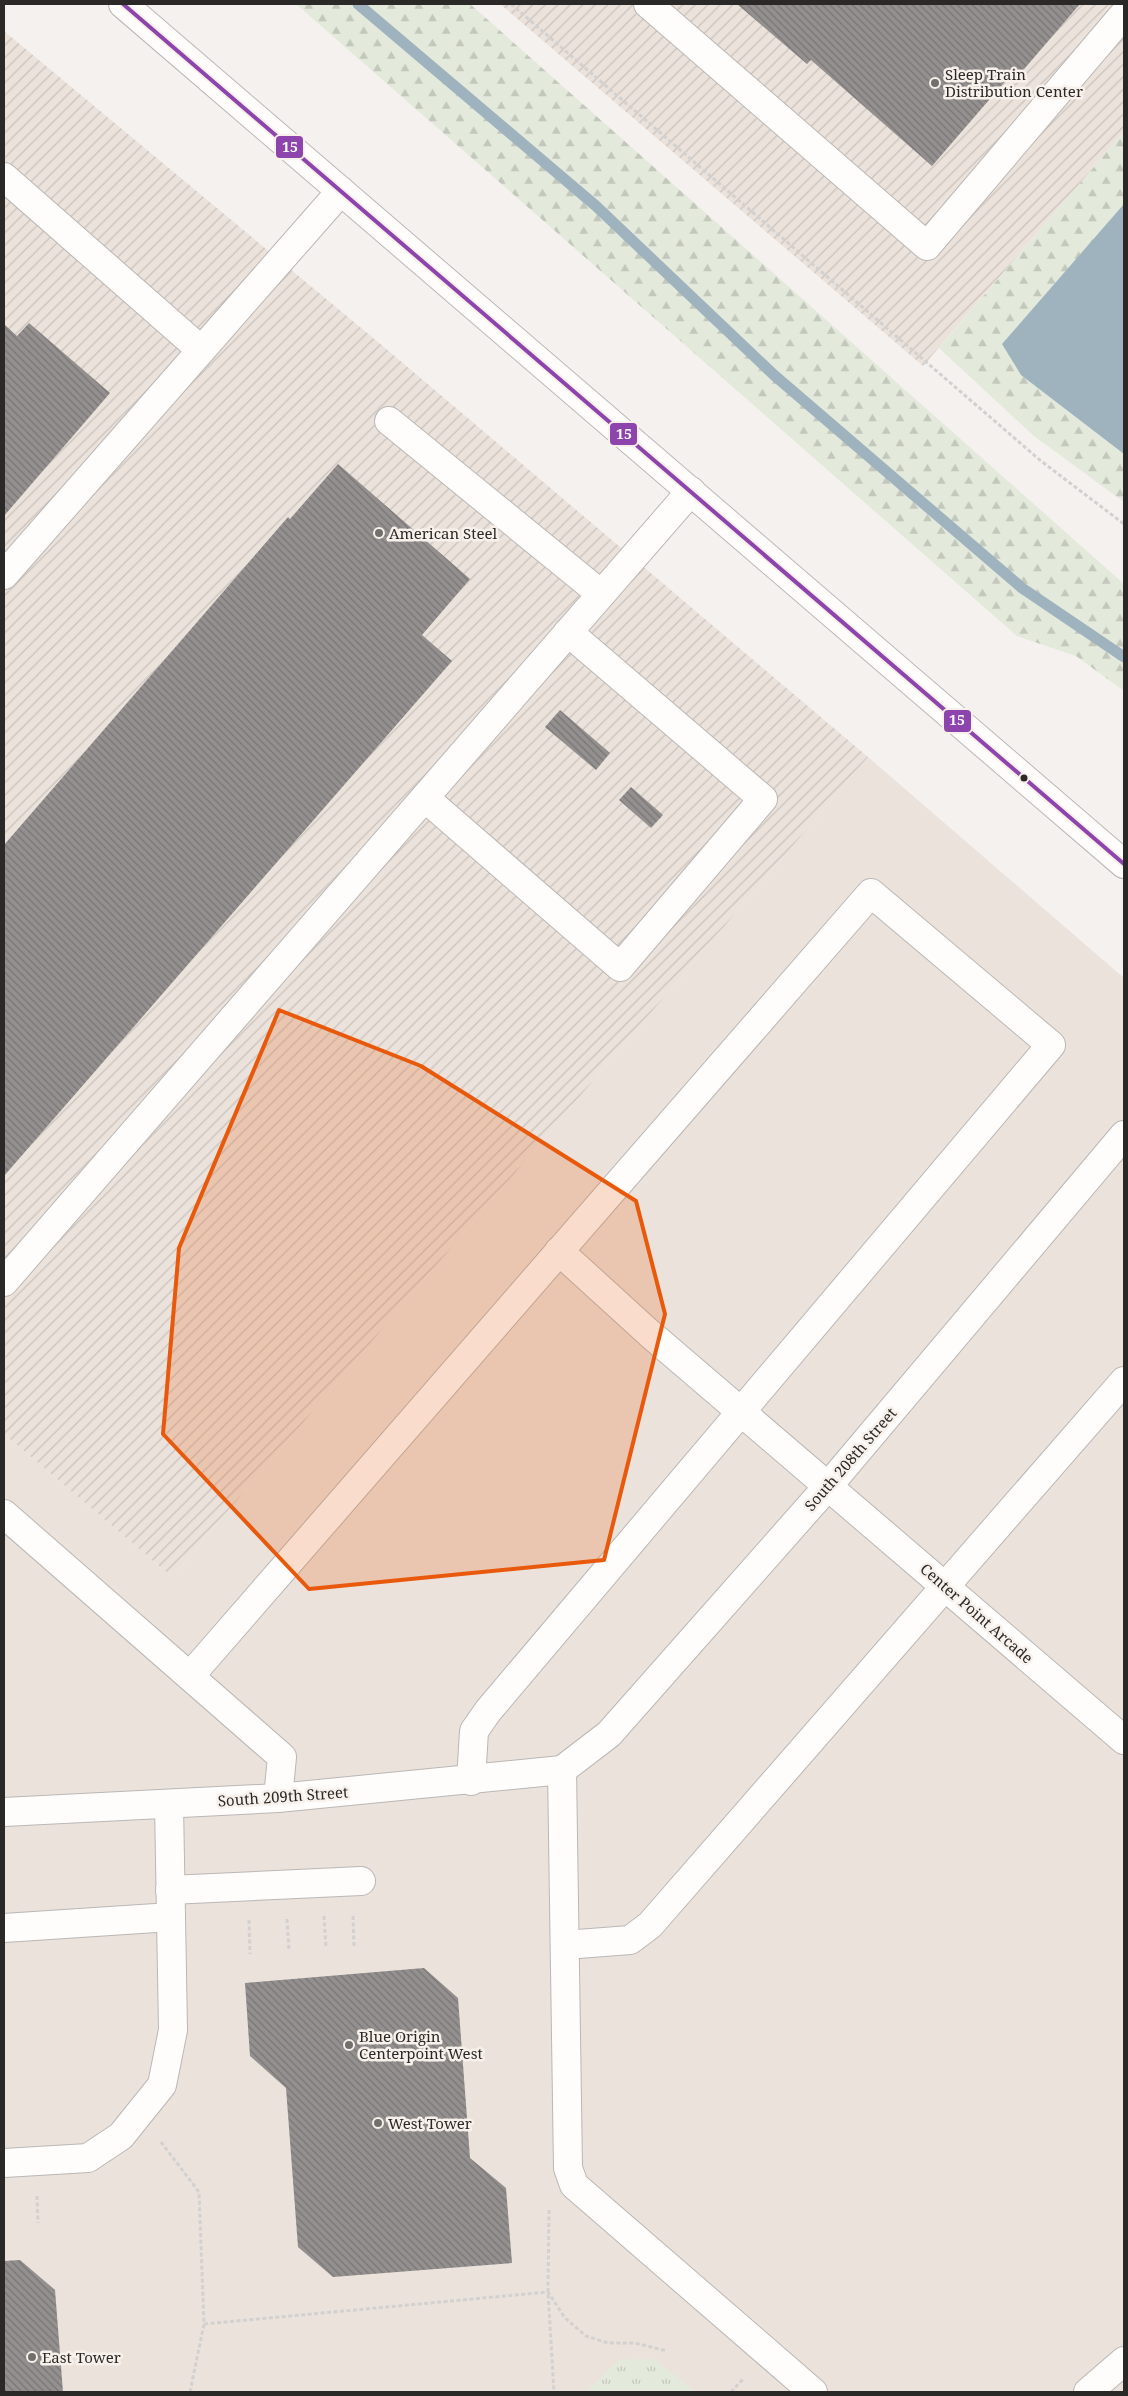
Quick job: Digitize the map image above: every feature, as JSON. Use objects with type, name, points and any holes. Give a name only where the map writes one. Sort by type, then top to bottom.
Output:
[{"type":"street","points":[[123,4],[691,490],[1124,864]]},
{"type":"street","points":[[648,4],[927,246],[1124,14]]},
{"type":"street","points":[[4,177],[201,350]]},
{"type":"street","points":[[4,574],[342,191]]},
{"type":"street","points":[[390,421],[601,594]]},
{"type":"street","points":[[4,1282],[691,490]]},
{"type":"street","points":[[424,798],[620,967],[764,798],[568,632]]},
{"type":"street","points":[[190,1676],[870,893],[1051,1045],[488,1711],[474,1730],[470,1781]]},
{"type":"street","name":"South 208th Street","points":[[562,1770],[609,1734],[829,1485],[1124,1135]]},
{"type":"street","name":"Center Point Arcade","points":[[559,1251],[741,1411],[1124,1740]]},
{"type":"street","points":[[564,1945],[630,1940],[650,1925],[1124,1381]]},
{"type":"street","points":[[4,1514],[282,1757],[278,1798]]},
{"type":"street","points":[[562,1770],[568,2168],[574,2185],[813,2392]]},
{"type":"street","name":"South 209th Street","points":[[4,1812],[278,1798],[470,1781],[562,1770]]},
{"type":"street","points":[[4,2163],[88,2158],[121,2136],[162,2085],[173,2030],[169,1804]]},
{"type":"street","points":[[170,1890],[362,1881]]},
{"type":"street","points":[[4,1928],[171,1917]]},
{"type":"street","points":[[1088,2392],[1124,2361]]},
{"type":"path","points":[[511,4],[1041,461],[1124,524]]},
{"type":"path","points":[[324,1910],[326,1948]]},
{"type":"path","points":[[352,1911],[354,1946]]},
{"type":"path","points":[[287,1914],[289,1951]]},
{"type":"path","points":[[249,1917],[250,1954]]},
{"type":"path","points":[[139,2113],[199,2192],[204,2324],[190,2392]]},
{"type":"path","points":[[37,2195],[38,2223]]},
{"type":"path","points":[[549,2206],[548,2292],[554,2392]]},
{"type":"path","points":[[204,2324],[548,2292]]},
{"type":"path","points":[[548,2292],[565,2318],[586,2336],[608,2343],[635,2343],[667,2351]]},
{"type":"path","points":[[731,2392],[746,2375]]},
{"type":"highlighted area","points":[[279,1010],[421,1066],[636,1201],[665,1314],[604,1560],[309,1589],[163,1434],[179,1248]]},
{"type":"shaded area","points":[[500,4],[1124,4],[1124,132],[923,366]]},
{"type":"shaded area","points":[[4,31],[378,342],[868,757],[172,1577],[4,1434]]},
{"type":"shaded area","points":[[868,757],[1124,978],[1124,2392],[4,2392],[4,1434],[172,1577]]},
{"type":"green space","points":[[296,4],[470,4],[1124,584],[1124,691],[1076,656],[1017,636]]},
{"type":"green space","points":[[1124,132],[1124,502],[1034,436],[939,348]]},
{"type":"green space","points":[[655,2359],[696,2392],[589,2392],[591,2387],[618,2360]]},
{"type":"water","points":[[1124,204],[1124,454],[1021,375],[1002,344]]},
{"type":"building","points":[[737,4],[1080,4],[1013,82],[1008,78],[932,166],[811,60],[807,64]]},
{"type":"building","points":[[29,323],[110,393],[4,516],[4,324],[17,336]]},
{"type":"building","points":[[338,464],[470,579],[422,635],[452,661],[4,1176],[4,845],[288,517],[290,519]]},
{"type":"building","points":[[560,710],[610,753],[596,770],[545,727]]},
{"type":"building","points":[[631,787],[663,815],[651,828],[619,800]]},
{"type":"building","name":"West Tower","points":[[424,1968],[458,1998],[470,2158],[506,2188],[512,2263],[333,2277],[298,2247],[286,2088],[250,2056],[245,1983]]},
{"type":"building","name":"East Tower","points":[[20,2260],[55,2290],[63,2392],[4,2392],[4,2261]]},
{"type":"waterway","points":[[358,4],[596,206],[774,375],[1022,588],[1124,657]]},
{"type":"transit line","name":"15","points":[[123,4],[1124,864]]},
{"type":"place","name":"Sleep Train Distribution Center","points":[[935,83]]},
{"type":"place","name":"American Steel","points":[[379,533]]},
{"type":"place","name":"Blue Origin Centerpoint West","points":[[349,2045]]},
{"type":"place","name":"West Tower","points":[[378,2123]]},
{"type":"place","name":"East Tower","points":[[32,2357]]}]
